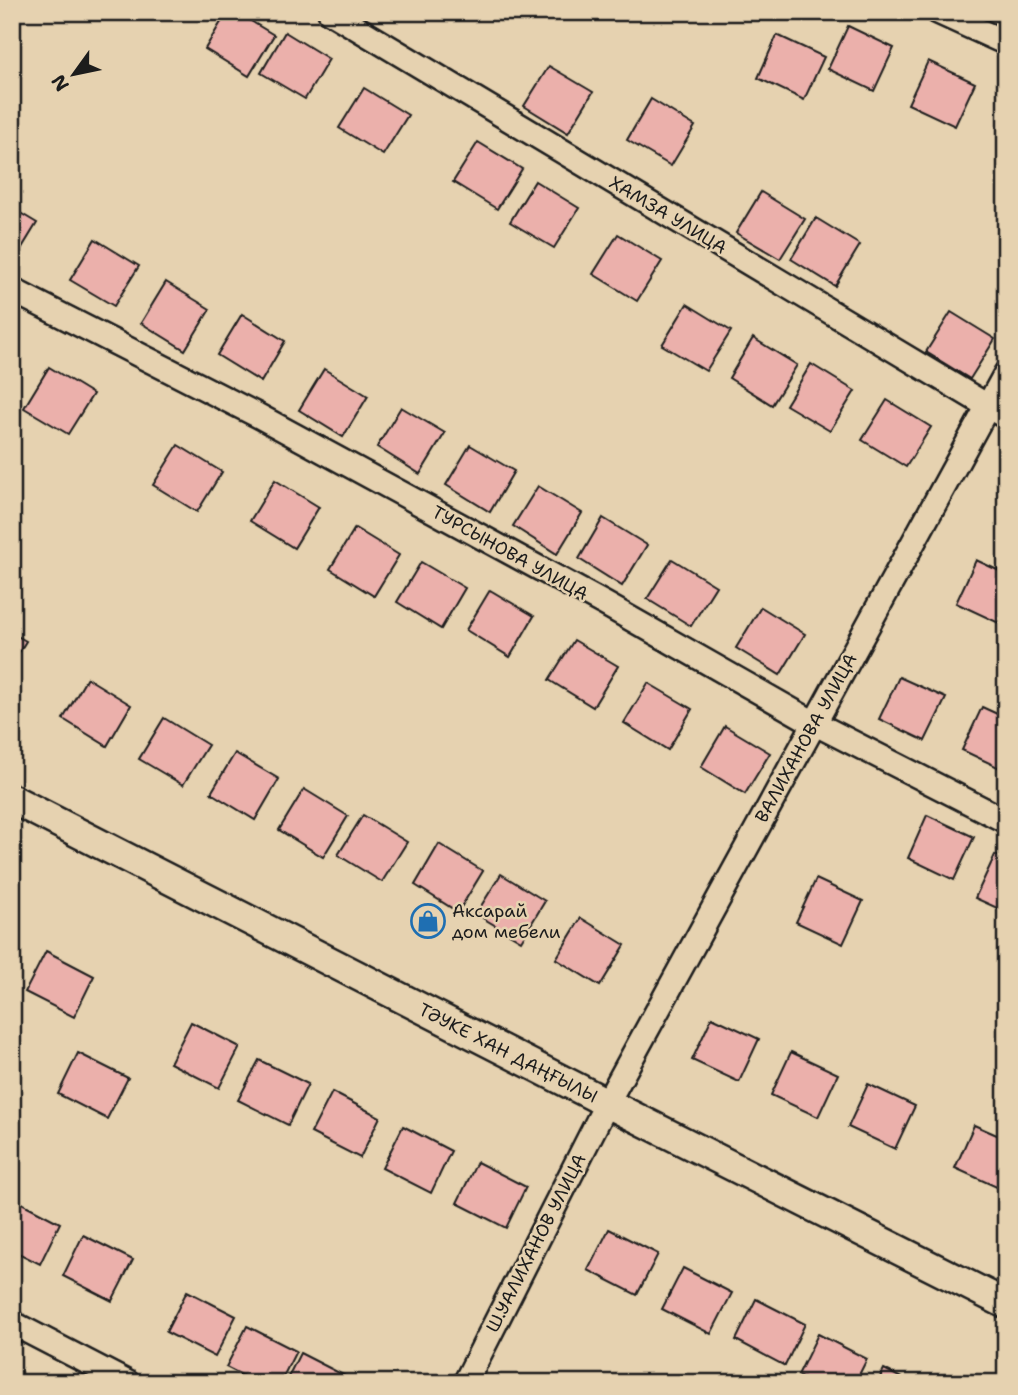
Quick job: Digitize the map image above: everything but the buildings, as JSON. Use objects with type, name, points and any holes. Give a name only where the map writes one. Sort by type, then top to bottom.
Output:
[{"type":"street","name":"ХАМЗА УЛИЦА","points":[[330,12],[996,412]]},
{"type":"street","points":[[938,12],[1006,43]]},
{"type":"street","name":"ТУРСЫНОВА УЛИЦА","points":[[12,290],[257,415],[605,604],[814,723],[1006,821]]},
{"type":"street","name":"ВАЛИХАНОВА УЛИЦА","points":[[607,1103],[814,723],[996,412],[1006,373]]},
{"type":"street","name":"ТӘУКЕ ХАН ДАҢҒЫЛЫ","points":[[12,799],[1006,1304]]},
{"type":"street","name":"Ш.УАЛИХАНОВ УЛИЦА","points":[[465,1383],[607,1103]]},
{"type":"street","points":[[12,1323],[128,1383]]},
{"type":"place","name":"Аксарай дом мебели","points":[[428,921]]}]
